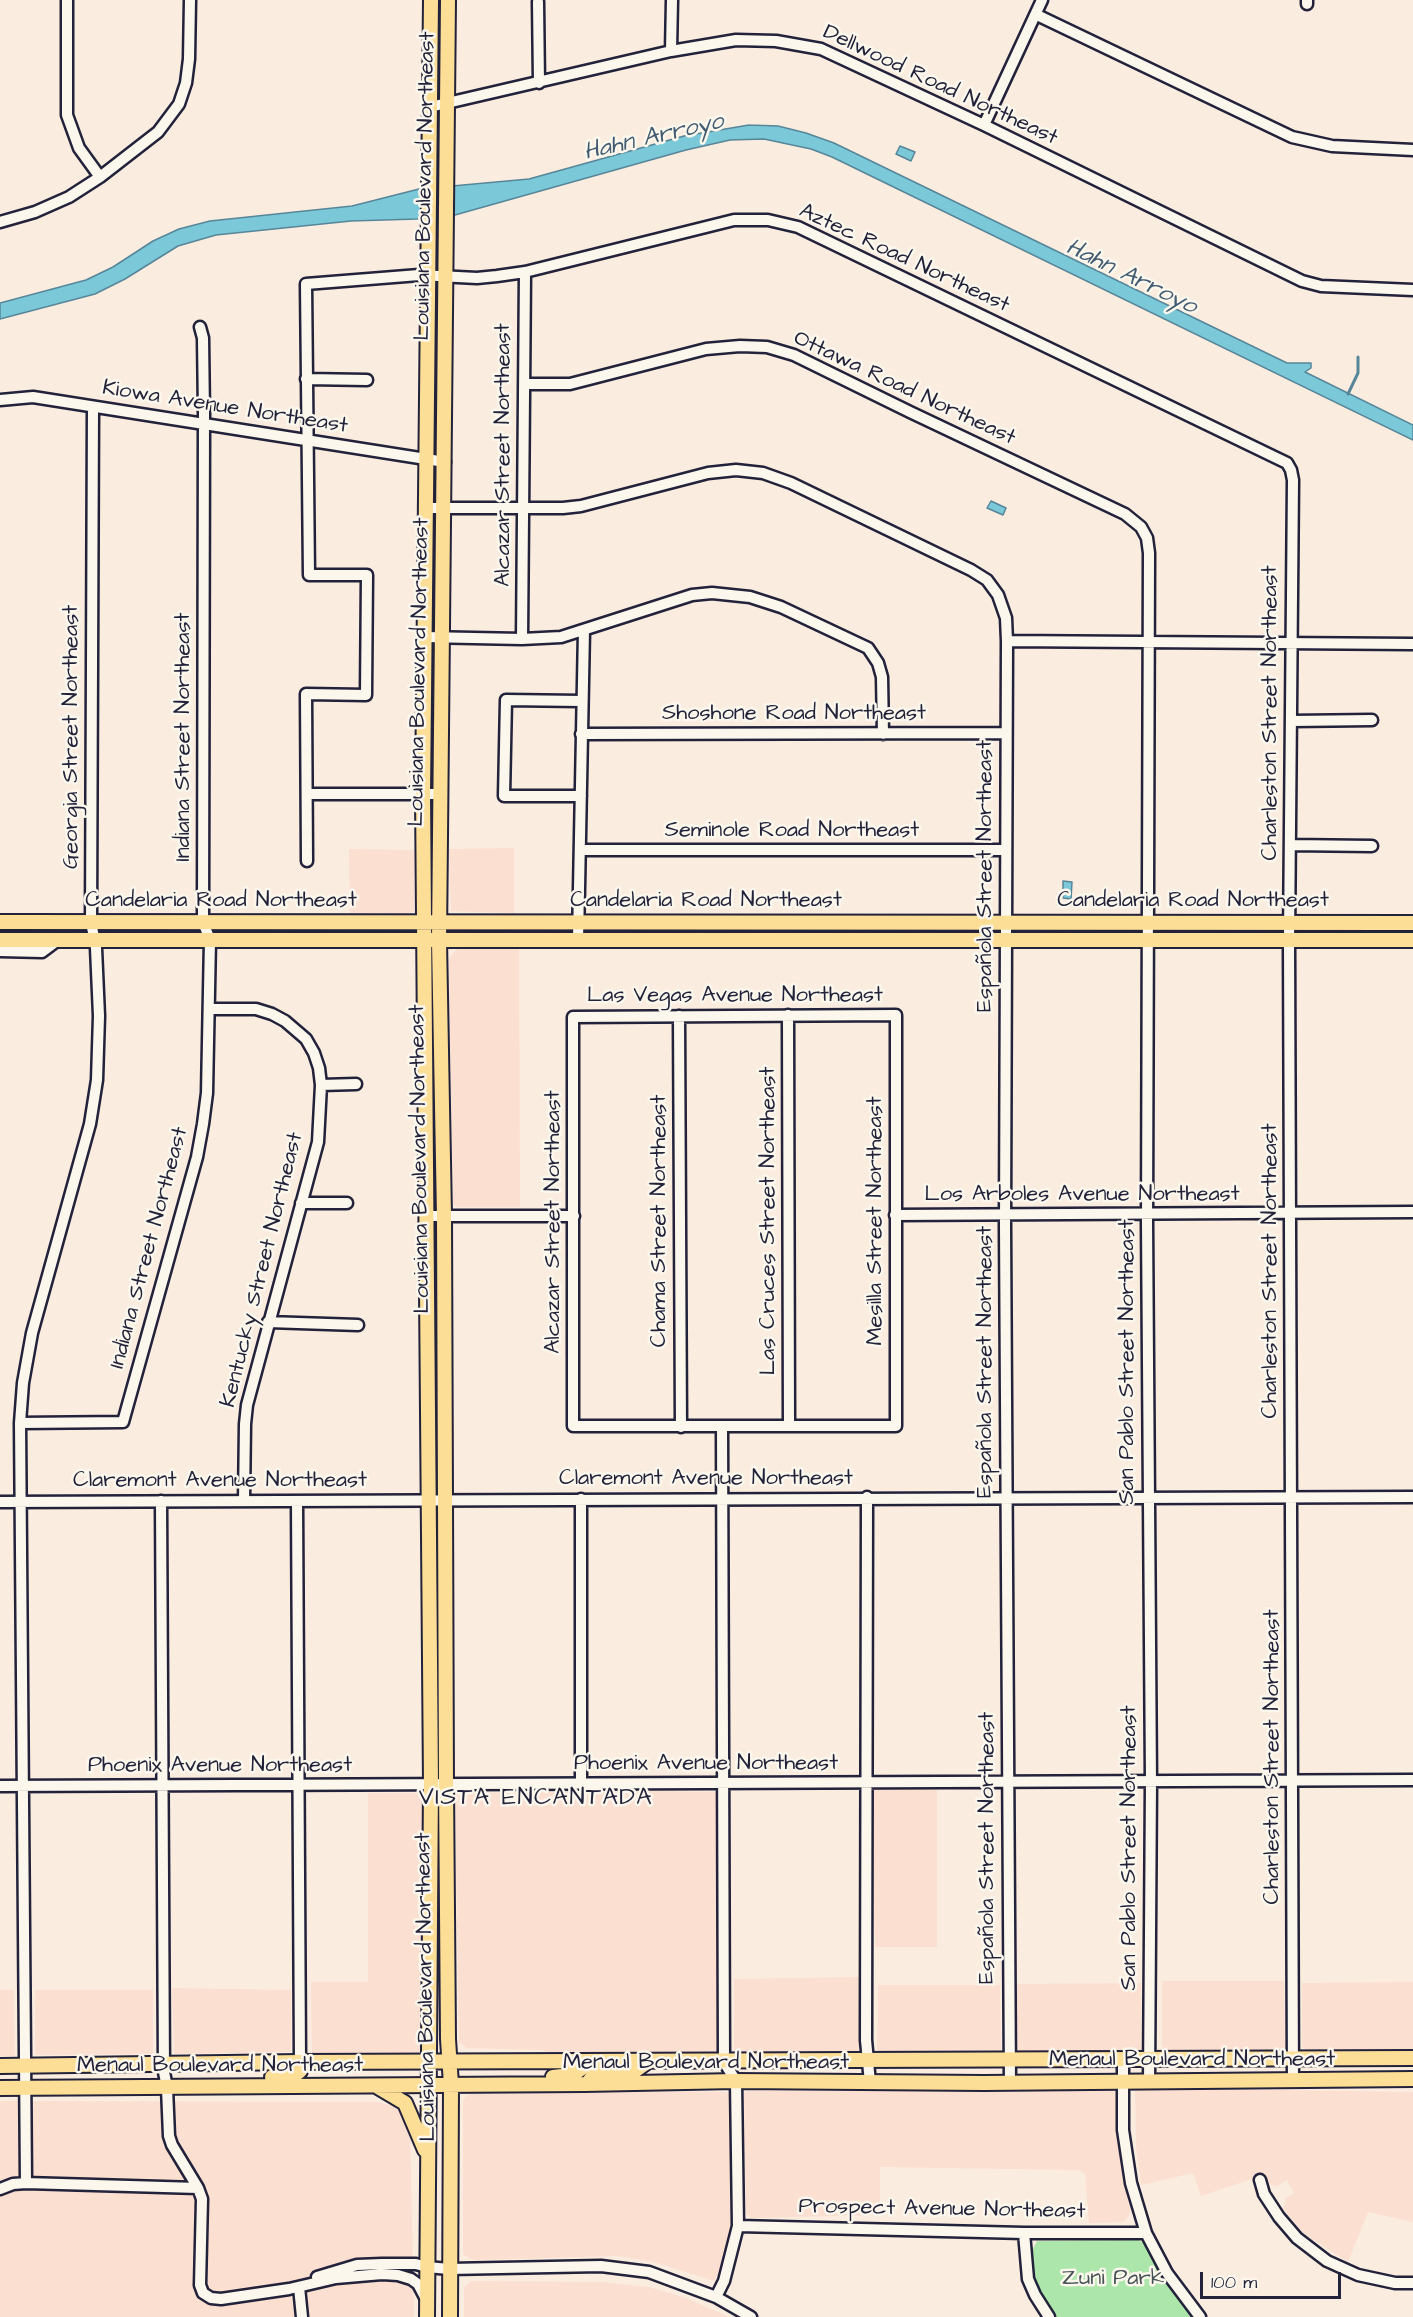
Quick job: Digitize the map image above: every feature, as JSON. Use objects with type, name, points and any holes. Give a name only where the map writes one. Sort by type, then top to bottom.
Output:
[{"type":"main road","name":"Louisiana Boulevard Northeast","points":[[427,2317],[431,1785],[423,794],[431,0]]},
{"type":"main road","name":"Louisiana Boulevard Northeast","points":[[448,0],[439,940],[444,1216],[450,2317]]},
{"type":"main road","name":"Candelaria Road Northeast","points":[[0,922],[1413,922]]},
{"type":"main road","name":"Candelaria Road Northeast","points":[[0,940],[1413,940]]},
{"type":"main road","name":"Menaul Boulevard Northeast","points":[[0,2066],[449,2061],[868,2062],[1413,2058]]},
{"type":"main road","points":[[245,2086],[262,2077],[289,2077],[296,2074],[300,2071],[300,2062]]},
{"type":"main road","points":[[525,2085],[555,2076],[572,2075],[582,2068],[585,2062]]},
{"type":"main road","points":[[587,2084],[594,2075],[601,2072],[633,2072],[647,2062]]},
{"type":"main road","points":[[659,2083],[683,2076],[712,2074],[724,2062]]},
{"type":"main road","points":[[736,2082],[751,2070],[777,2069],[795,2062]]},
{"type":"main road","name":"Menaul Boulevard Northeast","points":[[0,2088],[1413,2079]]},
{"type":"main road","points":[[374,2085],[405,2103],[428,2158]]},
{"type":"street","points":[[67,0],[67,115],[79,148],[100,177]]},
{"type":"street","points":[[0,222],[35,212],[69,197],[100,177],[158,132],[179,104],[186,83],[189,59],[190,0]]},
{"type":"street","points":[[671,51],[672,0]]},
{"type":"street","points":[[984,125],[1042,0]]},
{"type":"street","points":[[538,2],[538,83]]},
{"type":"street","points":[[1037,15],[1292,137],[1332,146],[1413,150]]},
{"type":"street","name":"Dellwood Road Northeast","points":[[430,107],[448,105],[671,51],[736,40],[776,41],[821,49],[984,125],[1302,281],[1321,286],[1413,290]]},
{"type":"street","name":"Aztec Road Northeast","points":[[306,379],[306,284],[419,274],[477,278],[525,272],[734,220],[768,220],[798,227],[1287,463]]},
{"type":"street","name":"Alcazar Street Northeast","points":[[522,639],[525,272]]},
{"type":"street","name":"Indiana Street Northeast","points":[[20,1423],[123,1422],[197,1157],[207,1093],[210,940],[203,922],[204,425],[203,338],[200,327]]},
{"type":"street","name":"Ottawa Road Northeast","points":[[524,384],[570,384],[706,350],[740,346],[767,347],[794,355],[931,423],[1125,514],[1141,527],[1147,538],[1148,642]]},
{"type":"street","points":[[307,861],[306,694],[366,695],[367,575],[309,575],[306,379],[367,380]]},
{"type":"street","name":"Kiowa Avenue Northeast","points":[[0,400],[33,398],[445,462]]},
{"type":"street","name":"Georgia Street Northeast","points":[[26,2183],[20,1423],[23,1383],[32,1333],[90,1124],[97,1080],[99,1016],[96,940],[91,922],[93,407]]},
{"type":"street","name":"Charleston Street Northeast","points":[[1287,463],[1293,480],[1289,940],[1293,2080]]},
{"type":"street","points":[[426,508],[563,508],[581,506],[708,473],[736,470],[763,473],[791,483],[971,570],[987,580],[998,595],[1006,618],[1007,641],[1413,644]]},
{"type":"street","points":[[425,637],[522,639],[561,637],[692,595],[712,593],[750,597],[781,607],[868,648],[878,663],[882,676],[883,734]]},
{"type":"street","points":[[578,940],[584,630]]},
{"type":"street","name":"Española Street Northeast","points":[[1007,641],[1005,1214],[1010,2083]]},
{"type":"street","name":"San Pablo Street Northeast","points":[[1148,642],[1146,922],[1151,1782],[1149,2082]]},
{"type":"street","points":[[580,796],[504,796],[506,700],[581,701]]},
{"type":"street","points":[[1292,721],[1372,720]]},
{"type":"street","name":"Shoshone Road Northeast","points":[[581,734],[1006,733]]},
{"type":"street","points":[[307,794],[440,794]]},
{"type":"street","points":[[1290,845],[1372,846]]},
{"type":"street","name":"Seminole Road Northeast","points":[[580,850],[1005,850]]},
{"type":"street","points":[[0,951],[42,952],[58,940]]},
{"type":"street","name":"Kentucky Street Northeast","points":[[209,1009],[256,1009],[285,1021],[306,1039],[314,1053],[321,1085],[318,1142],[247,1405],[244,1424],[244,1501]]},
{"type":"street","name":"Las Vegas Avenue Northeast","points":[[573,1017],[896,1015]]},
{"type":"street","name":"Mesilla Street Northeast","points":[[789,1426],[896,1426],[896,1015]]},
{"type":"street","name":"Chama Street Northeast","points":[[679,1016],[681,1427]]},
{"type":"street","name":"Las Cruces Street Northeast","points":[[788,1016],[789,1426]]},
{"type":"street","name":"Alcazar Street Northeast","points":[[573,1017],[573,1426],[681,1427]]},
{"type":"street","points":[[321,1085],[356,1084]]},
{"type":"street","points":[[301,1203],[347,1203]]},
{"type":"street","name":"Los Arboles Avenue Northeast","points":[[895,1215],[1413,1212]]},
{"type":"street","points":[[427,1216],[574,1216]]},
{"type":"street","points":[[268,1322],[358,1325]]},
{"type":"street","points":[[681,1427],[789,1426]]},
{"type":"street","points":[[716,2297],[724,2281],[738,2226],[736,2082],[724,2062],[722,1427]]},
{"type":"street","points":[[867,1497],[866,2040],[870,2083]]},
{"type":"street","name":"Claremont Avenue Northeast","points":[[0,1502],[867,1497],[1413,1497]]},
{"type":"street","points":[[581,1499],[581,1784]]},
{"type":"street","points":[[160,1501],[164,2065],[170,2140],[198,2188],[201,2199],[200,2285],[203,2293],[212,2298],[221,2299],[347,2277],[398,2275],[418,2284],[427,2302]]},
{"type":"street","points":[[297,1501],[300,2062]]},
{"type":"street","name":"Phoenix Avenue Northeast","points":[[0,1786],[1413,1780]]},
{"type":"street","points":[[1123,2060],[1123,2130],[1131,2183],[1146,2233],[1167,2273],[1200,2317]]},
{"type":"street","points":[[1260,2180],[1264,2194],[1278,2217],[1298,2238],[1327,2261],[1358,2275],[1395,2283],[1413,2283]]},
{"type":"street","points":[[0,2189],[13,2184],[26,2183],[198,2188]]},
{"type":"street","name":"Prospect Avenue Northeast","points":[[738,2226],[1024,2233],[1146,2233]]},
{"type":"street","points":[[1024,2233],[1028,2279],[1049,2317]]},
{"type":"street","points":[[299,2287],[320,2275],[357,2265],[416,2264],[449,2269],[601,2266],[649,2272],[716,2297],[751,2317]]},
{"type":"street","points":[[299,2287],[302,2317]]},
{"type":"shaded area","points":[[514,848],[514,913],[451,911],[449,849]]},
{"type":"shaded area","points":[[349,849],[415,850],[414,911],[407,914],[350,914]]},
{"type":"shaded area","points":[[457,949],[519,949],[520,1207],[457,1207],[453,1204],[449,958]]},
{"type":"shaded area","points":[[937,1788],[937,1947],[875,1947],[871,1789]]},
{"type":"shaded area","points":[[717,1792],[719,2054],[557,2055],[542,2050],[467,2048],[459,2042],[455,1793]]},
{"type":"shaded area","points":[[368,1793],[421,1793],[424,1795],[423,2048],[418,2054],[312,2054],[311,1982],[368,1982]]},
{"type":"shaded area","points":[[860,1977],[861,2055],[734,2056],[734,1979]]},
{"type":"shaded area","points":[[1162,1981],[1284,1981],[1285,2053],[1162,2053]]},
{"type":"shaded area","points":[[1413,1982],[1413,2050],[1309,2051],[1302,2047],[1302,1983]]},
{"type":"shaded area","points":[[1141,1983],[1141,2051],[1020,2054],[1017,2049],[1016,1984]]},
{"type":"shaded area","points":[[878,1985],[1000,1985],[1001,2053],[877,2054]]},
{"type":"shaded area","points":[[172,1988],[291,1990],[291,2052],[174,2054]]},
{"type":"shaded area","points":[[0,1990],[14,1990],[15,2056],[0,2056]]},
{"type":"shaded area","points":[[35,1990],[153,1990],[153,2054],[35,2055]]},
{"type":"shaded area","points":[[1142,2088],[1413,2092],[1413,2222],[1368,2212],[1348,2262],[1303,2233],[1284,2209],[1286,2198],[1294,2193],[1287,2180],[1277,2186],[1271,2185],[1264,2175],[1201,2196],[1193,2173],[1141,2185],[1136,2146],[1135,2090]]},
{"type":"shaded area","points":[[1112,2089],[1118,2095],[1122,2176],[1130,2209],[1129,2216],[1123,2222],[1089,2223],[1085,2174],[1079,2170],[880,2167],[880,2215],[752,2218],[746,2214],[744,2093],[748,2091]]},
{"type":"shaded area","points":[[618,2091],[725,2092],[731,2094],[731,2230],[722,2266],[714,2281],[654,2262],[617,2256],[474,2260],[463,2255],[463,2101],[468,2094]]},
{"type":"shaded area","points":[[0,2101],[377,2102],[398,2107],[403,2112],[410,2129],[414,2317],[0,2317]]},
{"type":"shaded area","points":[[471,2281],[602,2282],[649,2287],[686,2298],[729,2317],[464,2317],[464,2288]]},
{"type":"green space","name":"Zuni Park","points":[[1138,2240],[1146,2244],[1169,2285],[1194,2317],[1057,2317],[1037,2286],[1032,2251],[1037,2241]]},
{"type":"water","points":[[749,125],[778,126],[834,143],[1287,363],[1311,363],[1311,368],[1305,372],[1413,425],[1413,440],[832,157],[811,149],[764,139],[730,140],[686,150],[455,215],[417,219],[351,221],[216,235],[178,246],[125,279],[95,294],[0,319],[0,303],[86,280],[113,267],[153,241],[179,229],[210,221],[352,206],[419,189],[529,179],[684,136]]},
{"type":"water","points":[[900,146],[915,152],[911,161],[896,154]]},
{"type":"water","points":[[991,501],[1006,508],[1003,515],[987,508]]},
{"type":"water","points":[[1063,881],[1072,882],[1071,899],[1063,898]]},
{"type":"pier","points":[[455,182],[454,217],[421,222],[422,186]]},
{"type":"waterway","points":[[1348,394],[1358,373],[1358,357]]},
{"type":"district","name":"VISTA ENCANTADA","points":[[536,1799]]},
{"type":"water label","name":"Hahn Arroyo","points":[[654,138]]},
{"type":"water label","name":"Hahn Arroyo","points":[[1131,278]]}]
